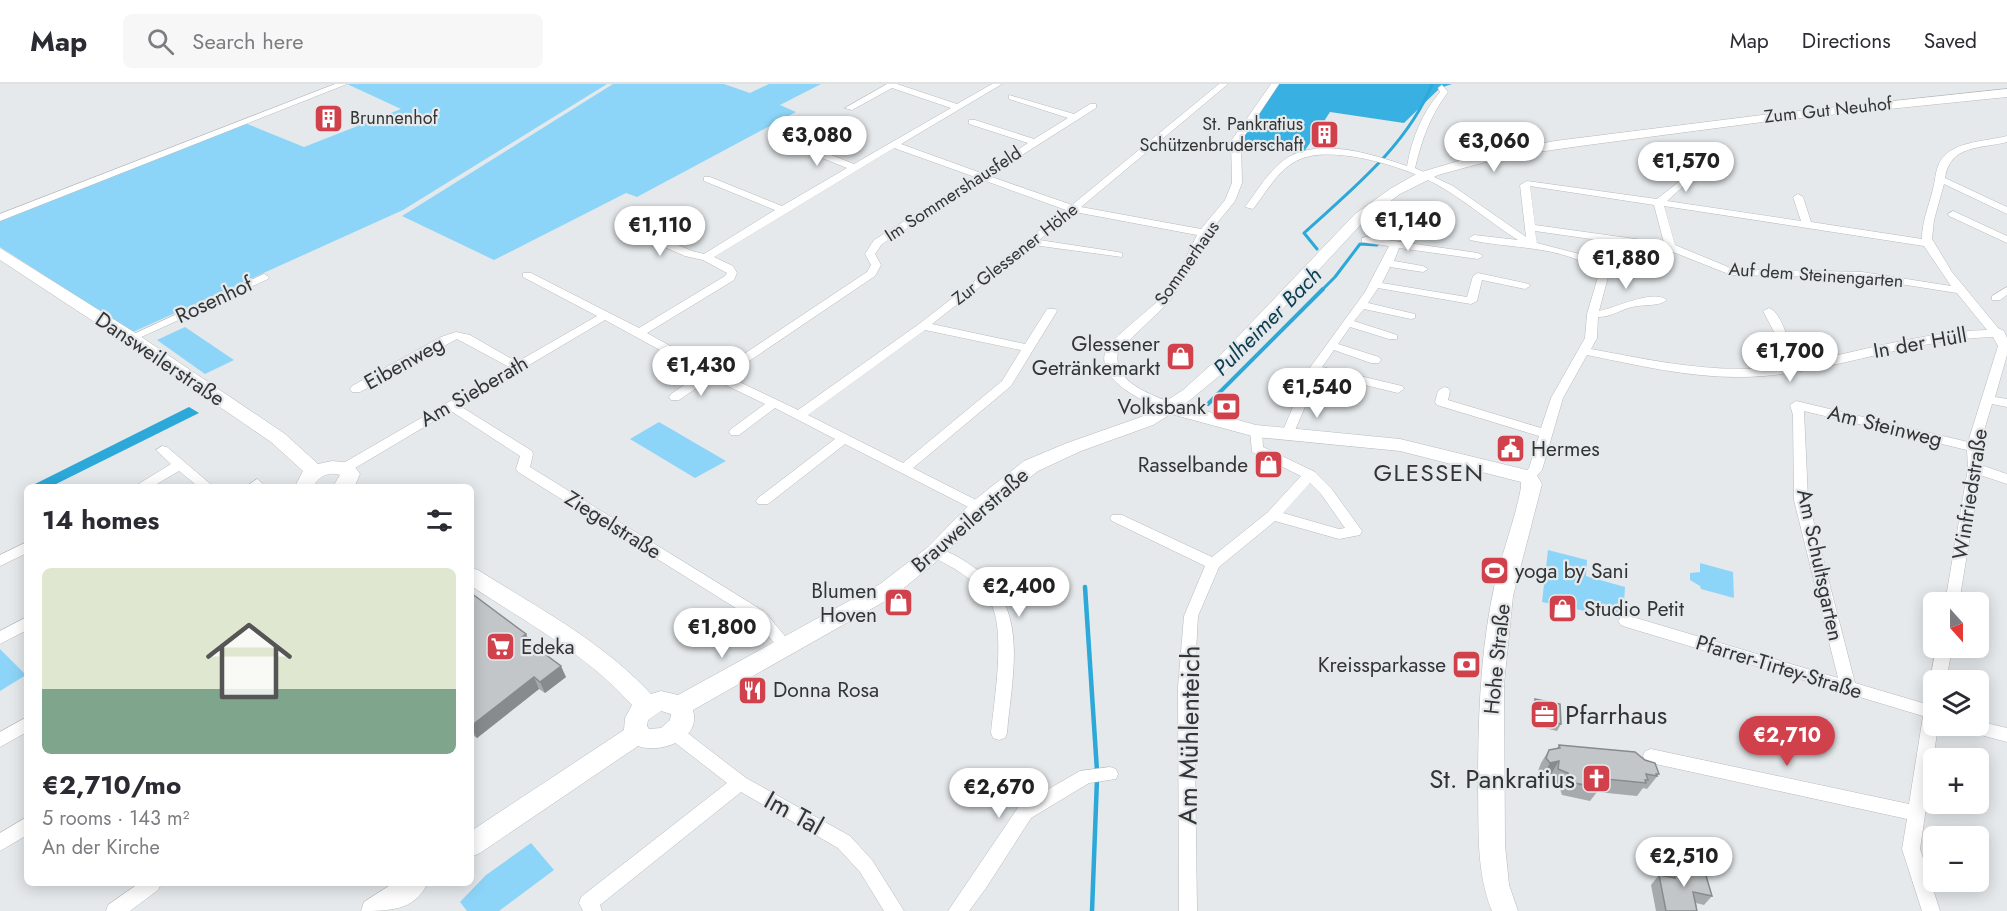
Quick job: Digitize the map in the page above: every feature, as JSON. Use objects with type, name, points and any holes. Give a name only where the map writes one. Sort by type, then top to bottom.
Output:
[{"type":"main road","name":"Zum Gut Neuhof","points":[[1170,407],[1193,391],[1218,368],[1360,217],[1418,172],[1622,136],[1779,115],[2007,93]]},
{"type":"main road","name":"Dansweilerstraße","points":[[0,253],[131,338],[278,438],[315,472]]},
{"type":"main road","points":[[1170,407],[1256,431],[1400,445],[1528,477]]},
{"type":"main road","name":"Brauweilerstraße","points":[[679,706],[887,591],[935,552],[980,507],[1031,466],[1074,447],[1147,421],[1170,407]]},
{"type":"main road","points":[[304,484],[315,472],[334,466],[343,482]]},
{"type":"main road","name":"Hohe Straße","points":[[1498,905],[1492,869],[1493,674],[1502,599],[1532,484],[1528,477]]},
{"type":"main road","points":[[474,578],[589,652],[622,678],[647,706]]},
{"type":"main road","points":[[661,701],[674,702],[679,706],[684,716],[683,722],[675,733],[659,740],[644,738],[638,734],[635,723],[641,711],[647,706],[661,701]]},
{"type":"main road","points":[[474,843],[612,749],[638,734]]},
{"type":"main road","points":[[374,911],[411,886]]},
{"type":"street","points":[[0,218],[343,84]]},
{"type":"street","points":[[849,108],[893,84],[958,107]]},
{"type":"street","points":[[706,257],[998,84]]},
{"type":"street","name":"Zur Glessener Höhe","points":[[799,415],[923,326],[1031,242],[1224,84]]},
{"type":"street","name":"Sommerhaus","points":[[1170,407],[1122,381],[1111,369],[1108,360],[1112,350],[1165,300],[1184,272],[1203,233],[1230,201],[1237,183],[1236,141],[1275,84]]},
{"type":"street","points":[[1418,172],[1422,129],[1434,102],[1444,92],[1442,87]]},
{"type":"street","points":[[1012,97],[1074,117]]},
{"type":"street","name":"Im Sommershausfeld","points":[[714,375],[871,274],[876,265],[870,254],[878,242],[1093,106]]},
{"type":"street","name":"Im Sommershausfeld","points":[[972,122],[1033,142]]},
{"type":"street","points":[[2001,333],[1962,291],[1928,243],[1927,230],[1940,179],[1940,169],[1946,159],[1954,152],[2007,140]]},
{"type":"street","points":[[788,141],[856,168]]},
{"type":"street","points":[[895,145],[1073,209],[1203,233]]},
{"type":"street","points":[[1250,207],[1287,162],[1306,153],[1323,151],[1418,172],[1439,181],[1536,246]]},
{"type":"street","points":[[707,179],[783,210]]},
{"type":"street","points":[[1940,179],[2007,211]]},
{"type":"street","points":[[1658,203],[1685,180]]},
{"type":"street","points":[[1536,246],[1530,227],[1525,185],[1530,183],[1928,243]]},
{"type":"street","points":[[1798,197],[1807,225]]},
{"type":"street","points":[[1658,203],[1670,247]]},
{"type":"street","points":[[1953,214],[2007,240]]},
{"type":"street","points":[[623,225],[689,255],[706,257],[729,268],[732,273],[730,278],[639,333]]},
{"type":"street","name":"Auf dem Steinengarten","points":[[1530,227],[1670,247],[1731,272],[1862,275],[1962,291]]},
{"type":"street","points":[[1474,238],[1536,246]]},
{"type":"street","points":[[1366,240],[1479,257],[1478,276],[1471,301],[1377,285]]},
{"type":"street","points":[[1031,242],[1118,255]]},
{"type":"street","points":[[1287,435],[1315,369],[1377,285],[1389,264],[1395,245]]},
{"type":"street","name":"Hohe Straße","points":[[1528,477],[1535,470],[1557,398],[1591,338],[1593,314],[1603,277],[1602,270],[1589,260],[1536,246]]},
{"type":"street","points":[[1389,264],[1423,269]]},
{"type":"street","points":[[527,275],[714,375],[799,415],[980,507]]},
{"type":"street","points":[[1478,276],[1525,286]]},
{"type":"street","name":"Rosenhof","points":[[131,338],[264,277]]},
{"type":"street","points":[[1996,298],[2007,290]]},
{"type":"street","points":[[1593,314],[1604,314],[1629,304],[1661,300]]},
{"type":"street","points":[[1362,305],[1411,316]]},
{"type":"street","points":[[905,468],[1007,383],[1026,348],[1051,311]]},
{"type":"street","points":[[1769,312],[1780,332],[1791,368]]},
{"type":"street","name":"Am Sieberath","points":[[343,482],[450,405],[604,316]]},
{"type":"street","points":[[1348,323],[1393,337]]},
{"type":"street","points":[[923,326],[1026,348]]},
{"type":"street","name":"In der Hüll","points":[[1585,351],[1711,371],[1749,373],[1791,368],[1930,340],[2001,333]]},
{"type":"street","name":"Winfriedstraße","points":[[1954,592],[1975,468],[1973,447],[2004,346],[2001,333]]},
{"type":"street","name":"Eibenweg","points":[[356,389],[456,335],[466,337],[516,366]]},
{"type":"street","points":[[1331,345],[1375,360]]},
{"type":"street","points":[[1315,369],[1398,389]]},
{"type":"street","points":[[675,397],[714,375]]},
{"type":"street","points":[[1444,391],[1440,402],[1546,434]]},
{"type":"street","points":[[1987,399],[2007,403]]},
{"type":"street","points":[[735,432],[774,403]]},
{"type":"street","name":"Ziegelstraße","points":[[450,405],[526,454],[523,469],[760,616],[786,647]]},
{"type":"street","name":"Am Steinweg","points":[[1796,405],[1973,447]]},
{"type":"street","name":"Am Schultsgarten","points":[[1796,405],[1800,415],[1801,500],[1848,688]]},
{"type":"street","points":[[1256,431],[1257,449],[1310,475],[1326,491],[1355,531],[1340,534],[1273,515]]},
{"type":"street","points":[[763,501],[843,438]]},
{"type":"street","points":[[162,450],[203,484]]},
{"type":"street","points":[[145,484],[180,465]]},
{"type":"street","points":[[1975,468],[2007,479]]},
{"type":"street","name":"Am Mühlenteich","points":[[1188,911],[1186,699],[1191,616],[1213,564],[1273,515],[1310,475]]},
{"type":"street","points":[[1117,518],[1213,564]]},
{"type":"street","points":[[0,561],[24,549]]},
{"type":"street","points":[[935,552],[952,560],[984,582],[999,604],[1004,647],[999,733]]},
{"type":"street","name":"Pfarrer-Tirtey-Straße","points":[[1626,621],[1848,688],[1923,707]]},
{"type":"street","points":[[0,638],[24,625]]},
{"type":"street","points":[[0,740],[24,726]]},
{"type":"street","points":[[1989,730],[2007,735]]},
{"type":"street","name":"Im Tal","points":[[675,733],[740,783],[844,842],[866,866],[895,911]]},
{"type":"street","points":[[1929,736],[1911,849],[1931,911]]},
{"type":"street","points":[[1651,756],[1916,813]]},
{"type":"street","points":[[957,911],[980,882],[1025,812],[1086,776],[1110,774]]},
{"type":"street","points":[[593,911],[588,903],[740,783]]},
{"type":"street","points":[[0,843],[24,827]]},
{"type":"street","points":[[115,911],[149,886]]},
{"type":"shaded area","points":[[347,84],[607,84],[403,210],[133,332],[0,247],[0,220],[245,123],[304,147],[401,109]]},
{"type":"shaded area","points":[[613,84],[724,84],[750,93],[769,84],[821,84],[780,105],[796,112],[637,197],[626,193],[494,260],[402,216]]},
{"type":"shaded area","points":[[1275,84],[1452,84],[1440,88],[1404,123],[1330,112],[1302,155],[1236,141]]},
{"type":"shaded area","points":[[185,327],[234,360],[205,374],[157,340]]},
{"type":"shaded area","points":[[189,407],[199,413],[56,484],[35,484]]},
{"type":"shaded area","points":[[659,422],[726,461],[695,478],[630,439]]},
{"type":"shaded area","points":[[1548,550],[1587,560],[1586,576],[1625,587],[1623,619],[1542,602]]},
{"type":"shaded area","points":[[1700,563],[1733,572],[1734,598],[1701,589],[1690,580],[1690,573],[1700,572]]},
{"type":"shaded area","points":[[0,649],[24,673],[24,676],[0,691]]},
{"type":"shaded area","points":[[531,843],[554,870],[499,911],[467,911],[460,902],[486,875]]},
{"type":"building","points":[[1323,121],[1336,124],[1328,140],[1312,137]]},
{"type":"building","points":[[1265,457],[1278,463],[1272,469],[1259,462]]},
{"type":"building","points":[[474,595],[526,634],[522,637],[561,666],[540,682],[534,677],[474,724]]},
{"type":"building","points":[[1535,699],[1560,704],[1561,724],[1536,718]]},
{"type":"building","points":[[1559,745],[1635,752],[1645,760],[1655,763],[1659,774],[1656,774],[1657,776],[1646,774],[1648,780],[1645,780],[1646,783],[1596,778],[1599,788],[1570,782],[1568,773],[1558,769],[1559,761],[1550,763],[1546,758],[1549,750],[1560,748]]},
{"type":"building","points":[[1671,862],[1704,869],[1712,896],[1693,892],[1697,911],[1666,911],[1659,875],[1675,878]]},
{"type":"waterway","name":"Pulheimer Bach","points":[[1317,249],[1304,233],[1359,183],[1393,147],[1422,106],[1432,84]]},
{"type":"waterway","name":"Pulheimer Bach","points":[[1208,404],[1335,277],[1360,244],[1377,245]]},
{"type":"waterway","name":"Pulheimer Bach","points":[[1085,587],[1097,771]]},
{"type":"waterway","name":"Pulheimer Bach","points":[[1092,911],[1097,779]]},
{"type":"place","name":"Brunnenhof","points":[[329,118]]},
{"type":"place","name":"St. Pankratius Schützenbruderschaft","points":[[1324,134]]},
{"type":"place","name":"Glessener Getränkemarkt","points":[[1181,356]]},
{"type":"place","name":"Volksbank","points":[[1227,407]]},
{"type":"place","name":"Hermes","points":[[1510,449]]},
{"type":"place","name":"Rasselbande","points":[[1269,465]]},
{"type":"place","name":"yoga by Sani","points":[[1494,571]]},
{"type":"place","name":"Blumen Hoven","points":[[898,603]]},
{"type":"place","name":"Studio Petit","points":[[1563,609]]},
{"type":"place","name":"Edeka","points":[[500,647]]},
{"type":"place","name":"Kreissparkasse","points":[[1467,665]]},
{"type":"place","name":"Donna Rosa","points":[[752,690]]},
{"type":"place","name":"Pfarrhaus","points":[[1544,715]]},
{"type":"place","name":"St. Pankratius","points":[[1596,779]]},
{"type":"district","name":"GLESSEN","points":[[1429,473]]}]
